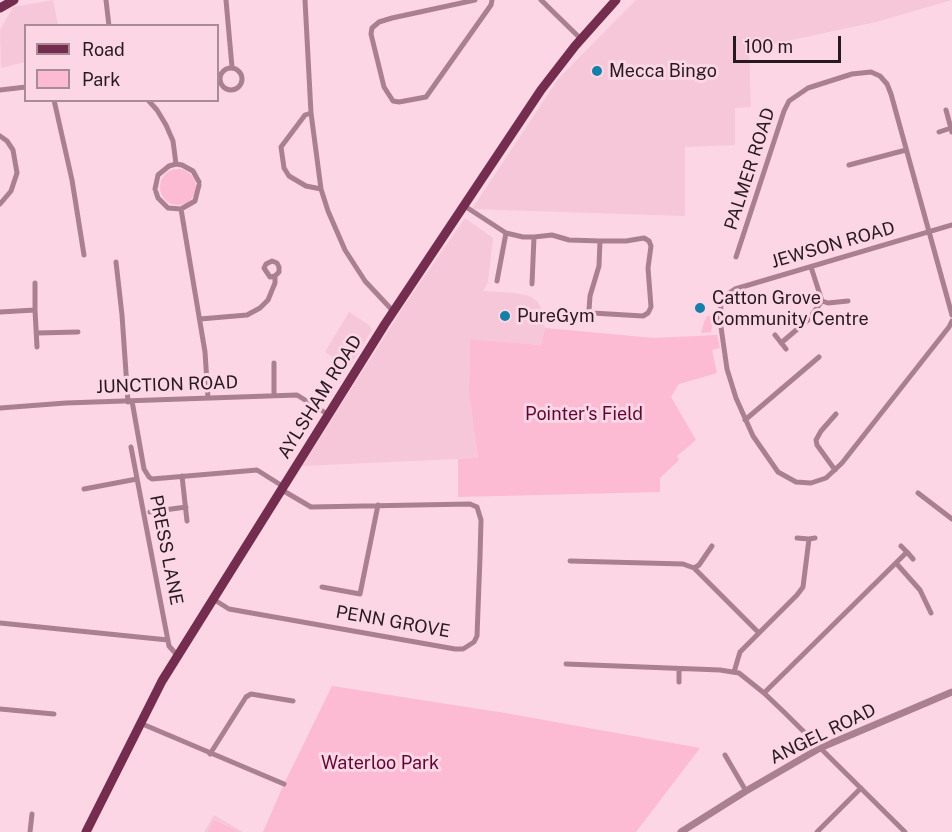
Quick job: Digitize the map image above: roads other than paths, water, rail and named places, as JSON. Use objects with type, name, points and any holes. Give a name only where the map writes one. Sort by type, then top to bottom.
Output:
[{"type":"main road","points":[[0,8],[14,0]]},
{"type":"main road","name":"AYLSHAM ROAD","points":[[86,832],[140,723],[177,655],[393,311],[541,90],[581,39],[616,0]]},
{"type":"street","points":[[106,0],[109,24]]},
{"type":"street","points":[[226,0],[232,67]]},
{"type":"street","points":[[305,0],[311,113],[321,189],[345,250],[365,281],[393,311]]},
{"type":"street","points":[[475,0],[392,18],[379,22],[372,28],[371,34],[384,87],[393,101],[426,97],[491,5],[492,0]]},
{"type":"street","points":[[541,0],[581,39]]},
{"type":"street","points":[[232,67],[238,69],[243,78],[241,86],[231,90],[221,85],[220,76],[226,68],[232,67]]},
{"type":"street","name":"PALMER ROAD","points":[[736,257],[789,101],[808,88],[865,71],[871,72],[880,76],[887,84],[891,94],[952,315]]},
{"type":"street","points":[[0,90],[24,87]]},
{"type":"street","points":[[54,102],[72,180],[84,255]]},
{"type":"street","points":[[150,102],[166,124],[173,141],[176,164]]},
{"type":"street","points":[[939,132],[951,130],[946,110]]},
{"type":"street","points":[[311,113],[305,115],[281,147],[284,168],[289,176],[306,186],[321,189]]},
{"type":"street","points":[[0,136],[13,150],[17,173],[11,191],[0,204]]},
{"type":"street","points":[[849,165],[906,150]]},
{"type":"street","points":[[176,164],[193,171],[199,184],[195,201],[181,209],[168,208],[158,198],[155,190],[158,175],[163,169],[176,164]]},
{"type":"street","points":[[464,205],[506,233],[523,237],[552,235],[569,240],[600,241],[644,238],[651,246],[648,268],[651,308],[648,314],[592,314],[590,296],[599,266],[600,241]]},
{"type":"street","points":[[181,209],[200,320],[208,398]]},
{"type":"street","name":"JEWSON ROAD","points":[[745,420],[733,388],[722,342],[720,320],[724,297],[735,289],[952,225]]},
{"type":"street","points":[[497,281],[506,233]]},
{"type":"street","points":[[532,284],[534,237]]},
{"type":"street","points":[[116,262],[130,402],[145,472],[152,479],[257,470],[311,507],[378,505],[360,594],[322,587]]},
{"type":"street","points":[[811,267],[822,301]]},
{"type":"street","points":[[200,320],[247,315],[261,308],[268,300],[275,283],[274,276]]},
{"type":"street","points":[[35,283],[37,347]]},
{"type":"street","points":[[822,301],[828,303],[848,301]]},
{"type":"street","points":[[781,343],[808,320],[822,301]]},
{"type":"street","points":[[0,312],[36,310]]},
{"type":"street","points":[[819,357],[745,420],[778,472],[796,482],[811,483],[826,477],[835,470],[950,327],[952,321]]},
{"type":"street","points":[[37,333],[78,332]]},
{"type":"street","points":[[775,335],[786,349]]},
{"type":"street","points":[[274,363],[274,396]]},
{"type":"street","name":"JUNCTION ROAD","points":[[0,408],[66,403],[297,395],[329,415]]},
{"type":"street","points":[[835,470],[817,445],[816,440],[836,414]]},
{"type":"street","points":[[815,426],[821,431]]},
{"type":"street","name":"PRESS LANE","points":[[130,447],[169,646],[177,655]]},
{"type":"street","points":[[182,476],[187,521]]},
{"type":"street","points":[[84,489],[137,479]]},
{"type":"street","points":[[918,493],[952,519]]},
{"type":"street","name":"PENN GROVE","points":[[213,598],[229,609],[464,649],[474,642],[477,636],[480,512],[477,507],[470,504],[378,505]]},
{"type":"street","points":[[150,512],[186,507]]},
{"type":"street","points":[[734,672],[740,652],[803,587],[812,538],[797,538]]},
{"type":"street","points":[[694,568],[699,565],[712,546]]},
{"type":"street","points":[[901,546],[913,559]]},
{"type":"street","points":[[764,693],[907,552]]},
{"type":"street","points":[[570,561],[683,564],[694,568],[759,633]]},
{"type":"street","points":[[896,563],[920,590],[931,613]]},
{"type":"street","points":[[0,623],[168,640]]},
{"type":"street","points":[[566,664],[734,672],[747,678],[905,832]]},
{"type":"street","points":[[679,669],[679,682]]},
{"type":"street","name":"ANGEL ROAD","points":[[681,832],[820,748],[952,692]]},
{"type":"street","points":[[210,754],[250,694],[293,702]]},
{"type":"street","points":[[0,709],[54,714]]},
{"type":"street","points":[[140,723],[284,784]]},
{"type":"street","points":[[725,755],[746,791]]},
{"type":"street","points":[[817,832],[861,788]]},
{"type":"street","points":[[30,832],[32,814]]},
{"type":"place","name":"Mecca Bingo","points":[[597,71]]},
{"type":"place","name":"Catton Grove Community Centre","points":[[700,308]]},
{"type":"place","name":"PureGym","points":[[505,316]]},
{"type":"park label","name":"Pointer's Field","points":[[584,414]]},
{"type":"park label","name":"Waterloo Park","points":[[380,763]]}]
